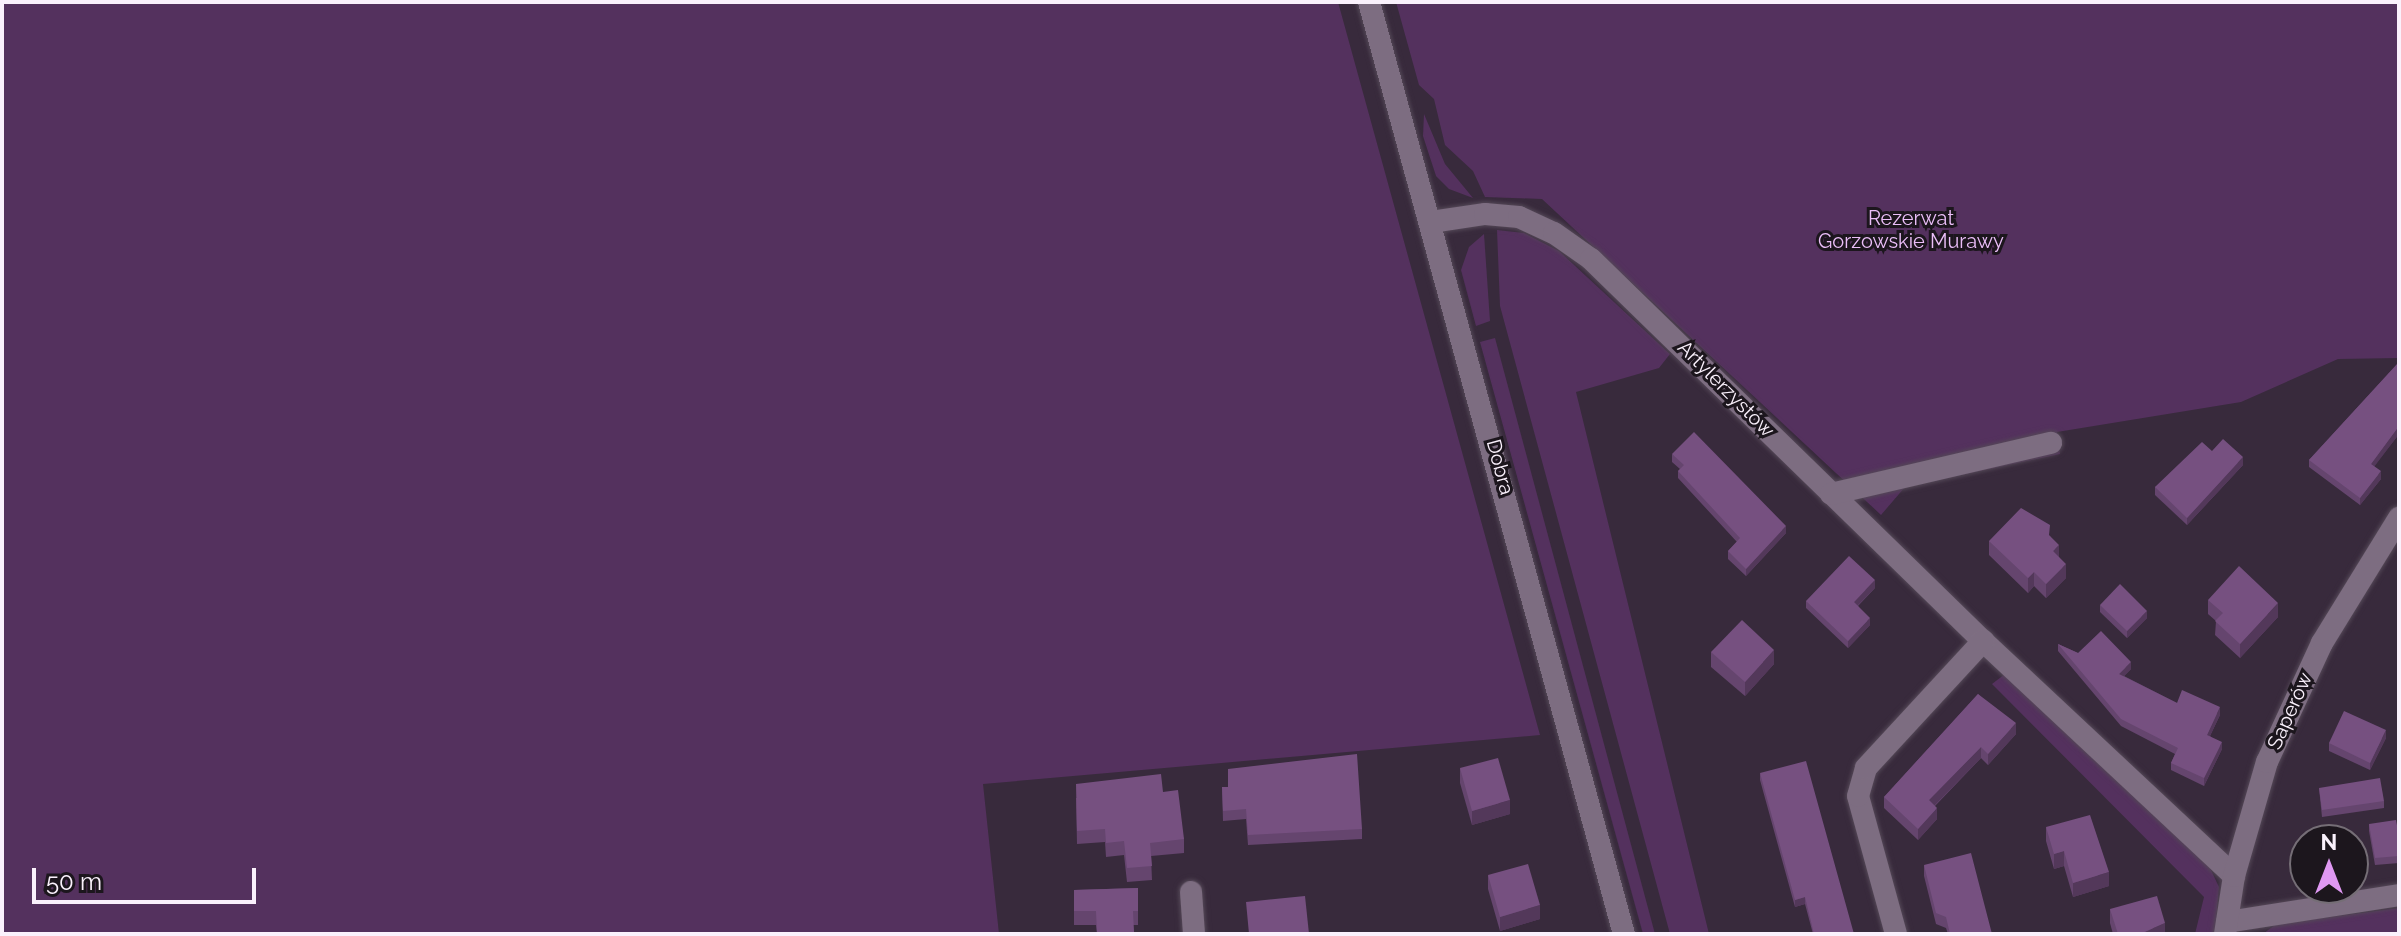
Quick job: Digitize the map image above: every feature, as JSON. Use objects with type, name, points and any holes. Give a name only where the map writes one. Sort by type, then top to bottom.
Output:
[{"type":"street","name":"Dobra","points":[[1369,2],[1624,934]]},
{"type":"street","name":"Artylerzystów","points":[[1431,222],[1507,214],[1554,233],[1638,303],[1983,641],[2234,876]]},
{"type":"street","points":[[1831,494],[2051,443]]},
{"type":"street","name":"Saperów","points":[[2399,518],[2296,695],[2267,762],[2234,876],[2226,928],[2399,895]]},
{"type":"street","points":[[1896,934],[1858,796],[1866,768],[1983,641]]},
{"type":"street","points":[[1191,892],[1194,934]]},
{"type":"green space","points":[[2,2],[1338,2],[1540,735],[983,784],[999,934],[2,934]]},
{"type":"green space","name":"Rezerwat Gorzowskie Murawy","points":[[1396,2],[2399,2],[2399,358],[2338,359],[2241,402],[2057,432],[2060,454],[1905,487],[1881,515],[1542,199],[1485,197],[1473,171],[1445,145],[1434,99],[1419,85]]},
{"type":"green space","points":[[1424,114],[1445,164],[1473,198],[1449,189],[1436,176],[1423,136]]},
{"type":"green space","points":[[1497,230],[1524,233],[1559,251],[1670,354],[1659,368],[1576,392],[1709,934],[1670,934],[1500,306]]},
{"type":"green space","points":[[1484,234],[1490,321],[1476,326],[1461,270],[1469,247]]},
{"type":"green space","points":[[1495,338],[1655,934],[1643,934],[1480,342]]},
{"type":"green space","points":[[2005,674],[2209,866],[2219,887],[2215,934],[2195,934],[2204,897],[1992,684]]},
{"type":"green space","points":[[2399,908],[2399,934],[2263,934],[2276,924]]},
{"type":"building","points":[[2399,362],[2399,426],[2371,464],[2381,471],[2360,498],[2309,460]]},
{"type":"building","points":[[1694,432],[1786,526],[1746,569],[1728,551],[1740,538],[1678,471],[1684,465],[1672,454]]},
{"type":"building","points":[[2223,439],[2243,457],[2187,518],[2155,487],[2202,442],[2212,451]]},
{"type":"building","points":[[2021,508],[2050,525],[2049,535],[2059,545],[2053,551],[2066,564],[2046,584],[2034,572],[2028,578],[1989,541]]},
{"type":"building","points":[[1849,556],[1875,580],[1854,602],[1870,618],[1848,641],[1806,601]]},
{"type":"building","points":[[2239,566],[2278,603],[2240,644],[2215,621],[2223,613],[2208,600]]},
{"type":"building","points":[[2120,584],[2147,611],[2127,631],[2100,605]]},
{"type":"building","points":[[1742,620],[1774,650],[1745,682],[1711,652]]},
{"type":"building","points":[[2101,631],[2131,662],[2119,674],[2177,703],[2182,690],[2220,707],[2207,735],[2222,742],[2204,778],[2171,763],[2178,748],[2121,719],[2058,644],[2078,653]]},
{"type":"building","points":[[1978,694],[2016,723],[1988,754],[1981,747],[1929,800],[1937,808],[1918,829],[1884,797]]},
{"type":"building","points":[[2344,711],[2386,730],[2370,763],[2329,743]]},
{"type":"building","points":[[1357,754],[1362,829],[1248,835],[1246,809],[1223,811],[1222,787],[1228,787],[1228,769]]},
{"type":"building","points":[[1498,758],[1510,800],[1472,811],[1460,768]]},
{"type":"building","points":[[1806,761],[1854,934],[1814,934],[1805,897],[1795,900],[1760,773]]},
{"type":"building","points":[[1161,774],[1163,792],[1178,790],[1184,839],[1150,843],[1152,866],[1127,868],[1124,841],[1106,843],[1105,829],[1077,831],[1076,784]]},
{"type":"building","points":[[2380,778],[2384,801],[2322,810],[2319,788]]},
{"type":"building","points":[[2090,815],[2109,872],[2073,883],[2064,851],[2054,854],[2046,827]]},
{"type":"building","points":[[2396,820],[2399,856],[2375,858],[2369,824]]},
{"type":"building","points":[[1971,853],[1992,934],[1950,934],[1946,917],[1936,913],[1924,865]]},
{"type":"building","points":[[1528,864],[1540,905],[1500,917],[1488,875]]},
{"type":"building","points":[[1138,888],[1138,911],[1133,911],[1134,932],[1097,933],[1096,911],[1074,911],[1074,890]]},
{"type":"building","points":[[1305,896],[1309,934],[1249,934],[1246,902]]},
{"type":"building","points":[[2157,896],[2165,923],[2140,934],[2118,934],[2110,909]]}]
